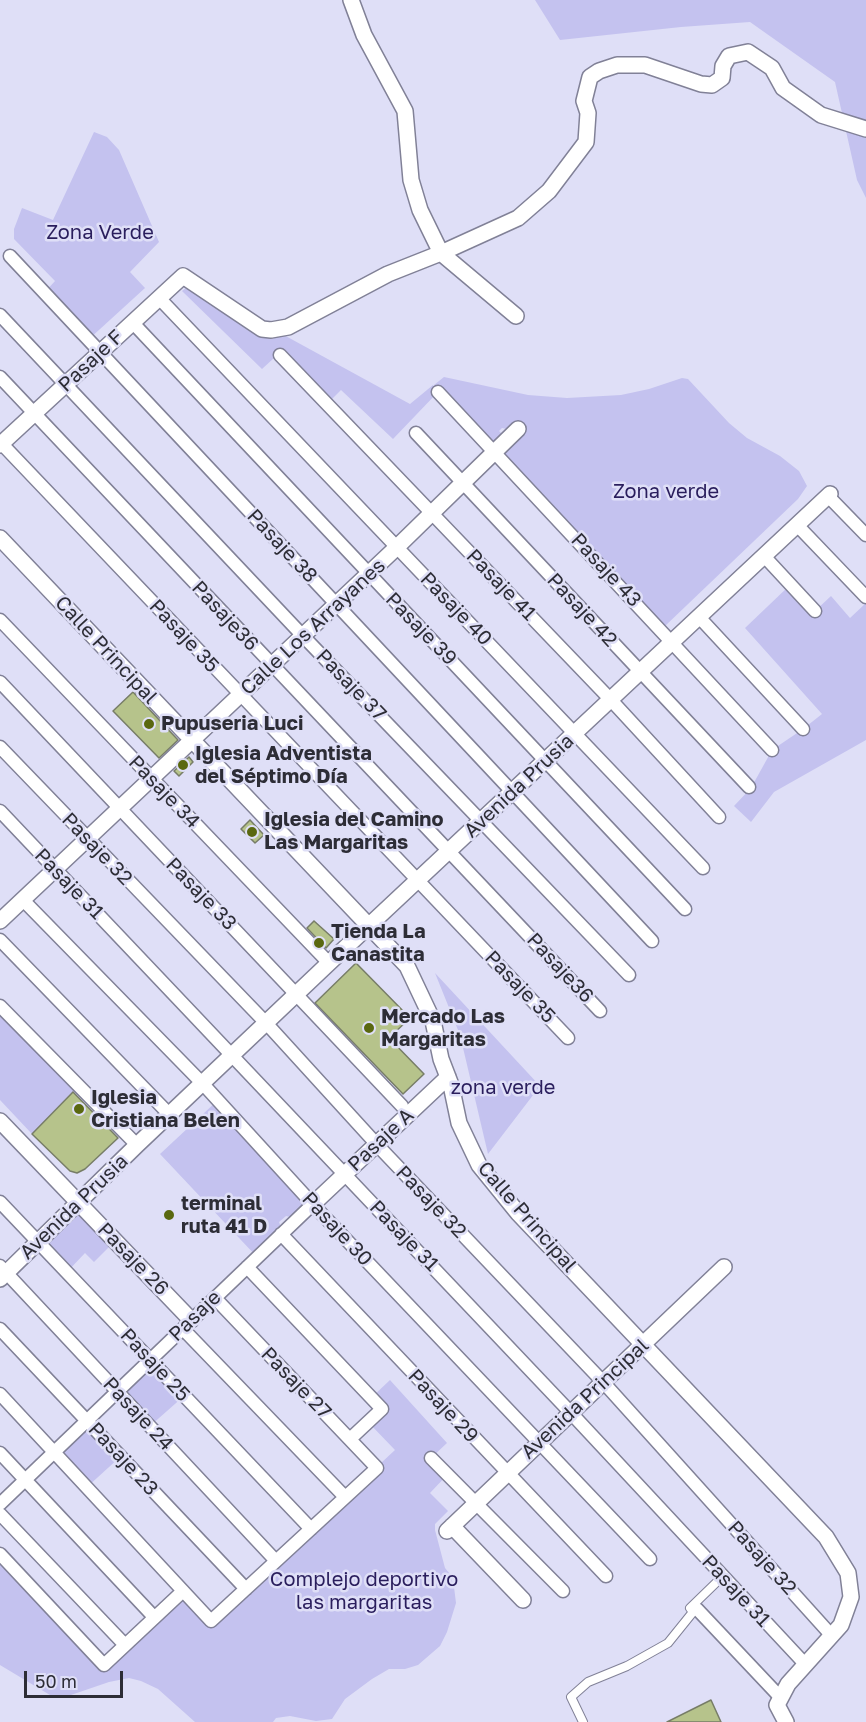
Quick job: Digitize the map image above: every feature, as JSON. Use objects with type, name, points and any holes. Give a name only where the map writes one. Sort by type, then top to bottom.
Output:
[{"type":"street","points":[[351,0],[364,35],[405,111],[411,180],[420,210],[441,253],[516,316]]},
{"type":"street","points":[[441,253],[518,218],[549,191],[586,142],[588,113],[584,101],[590,77],[616,65],[645,65],[701,84],[712,85],[722,78],[723,66],[729,56],[748,52],[772,68],[783,88],[821,115],[866,129]]},
{"type":"street","name":"Pasaje F","points":[[1,444],[183,276],[262,329],[271,330],[288,327],[388,274],[441,253]]},
{"type":"street","name":"Pasaje 38","points":[[10,256],[652,941]]},
{"type":"street","name":"Pasaje 40","points":[[159,298],[703,868]]},
{"type":"street","name":"Pasaje 37","points":[[0,315],[303,636],[629,975]]},
{"type":"street","name":"Pasaje 39","points":[[133,323],[685,909]]},
{"type":"street","name":"Pasaje 41","points":[[280,355],[611,700],[719,817]]},
{"type":"street","name":"Pasaje36","points":[[0,377],[600,1011]]},
{"type":"street","name":"Pasaje 43","points":[[438,392],[673,641],[772,750]]},
{"type":"street","name":"Calle Los Arrayanes","points":[[0,921],[398,548],[518,429]]},
{"type":"street","name":"Pasaje 42","points":[[416,433],[748,787]]},
{"type":"street","name":"Pasaje 35","points":[[1,444],[568,1038]]},
{"type":"street","points":[[829,495],[866,535]]},
{"type":"street","name":"Avenida Prusia","points":[[2,1273],[38,1242],[329,963],[829,495]]},
{"type":"street","points":[[797,525],[866,597]]},
{"type":"street","name":"Calle Principal","points":[[0,538],[407,966],[433,1021],[459,1123],[479,1165],[518,1213],[826,1537],[848,1573],[851,1597],[841,1626],[788,1684],[780,1698]]},
{"type":"street","points":[[764,556],[815,611]]},
{"type":"street","points":[[699,617],[803,729]]},
{"type":"street","name":"Pasaje 34","points":[[0,620],[329,963]]},
{"type":"street","name":"Pasaje 33","points":[[0,682],[402,1106]]},
{"type":"street","name":"Pasaje 32","points":[[0,747],[267,1024],[376,1144],[603,1383],[832,1636]]},
{"type":"street","name":"Pasaje 31","points":[[0,811],[234,1055],[805,1664]]},
{"type":"street","name":"Pasaje 30","points":[[23,900],[203,1084],[313,1204],[650,1559]]},
{"type":"street","points":[[0,940],[170,1115]]},
{"type":"street","points":[[0,1006],[137,1145]]},
{"type":"street","name":"Pasaje A","points":[[313,1204],[448,1077]]},
{"type":"street","name":"Pasaje 26","points":[[0,1121],[79,1203],[345,1497]]},
{"type":"street","name":"Pasaje 25","points":[[0,1202],[311,1529]]},
{"type":"street","name":"Pasaje","points":[[0,1504],[313,1204]]},
{"type":"street","name":"Pasaje 29","points":[[281,1234],[606,1576]]},
{"type":"street","points":[[247,1267],[382,1409],[350,1439]]},
{"type":"street","name":"Avenida Principal","points":[[523,1600],[449,1528],[724,1268]]},
{"type":"street","name":"Pasaje 24","points":[[2,1273],[117,1391],[276,1561]]},
{"type":"street","name":"Pasaje 27","points":[[215,1298],[377,1468],[345,1497]]},
{"type":"street","name":"Pasaje 23","points":[[0,1329],[246,1589]]},
{"type":"street","points":[[0,1394],[211,1621],[345,1497]]},
{"type":"street","points":[[0,1453],[154,1617]]},
{"type":"street","points":[[431,1458],[563,1591]]},
{"type":"street","points":[[0,1514],[125,1645]]},
{"type":"street","points":[[0,1554],[104,1665],[183,1591]]},
{"type":"street","points":[[697,1609],[780,1698],[777,1705],[786,1722]]},
{"type":"lane","points":[[583,1722],[571,1697],[588,1682],[627,1666],[669,1643],[693,1612],[690,1608],[723,1576]]},
{"type":"green space","points":[[535,0],[866,0],[866,198],[857,180],[835,82],[750,22],[560,40]]},
{"type":"green space","name":"Zona Verde","points":[[94,132],[107,137],[119,150],[159,242],[130,272],[145,288],[88,340],[44,293],[55,281],[14,239],[14,229],[22,208],[53,220]]},
{"type":"green space","name":"Zona Verde","points":[[187,287],[265,337],[282,334],[410,404],[433,385],[438,392],[393,439],[341,390],[324,407],[274,358],[262,369],[182,291]]},
{"type":"green space","name":"Zona verde","points":[[444,377],[528,395],[567,398],[621,395],[682,378],[688,379],[729,423],[747,438],[780,456],[799,471],[807,486],[798,499],[664,627],[501,454],[507,429],[502,428],[499,431],[503,435],[492,447],[434,385]]},
{"type":"green space","points":[[790,585],[815,611],[831,596],[850,618],[866,603],[866,740],[774,792],[751,822],[734,806],[751,788],[772,750],[822,714],[745,628]]},
{"type":"green space","name":"zona verde","points":[[435,973],[540,1086],[488,1154],[460,1035]]},
{"type":"green space","points":[[0,1006],[79,1086],[32,1134],[0,1100]]},
{"type":"green space","points":[[218,1100],[313,1204],[295,1218],[286,1216],[279,1222],[282,1230],[257,1257],[160,1154]]},
{"type":"green space","points":[[78,1214],[110,1246],[94,1262],[85,1253],[67,1272],[43,1247]]},
{"type":"green space","points":[[154,1364],[184,1396],[150,1426],[121,1396]]},
{"type":"green space","name":"Complejo deportivo las margaritas","points":[[390,1380],[447,1443],[431,1458],[448,1474],[430,1493],[448,1511],[435,1524],[435,1530],[445,1568],[450,1574],[454,1587],[456,1603],[440,1646],[418,1665],[405,1669],[389,1669],[372,1679],[345,1699],[332,1719],[316,1721],[290,1716],[276,1718],[273,1722],[195,1722],[158,1689],[141,1681],[129,1678],[109,1682],[68,1696],[50,1695],[0,1665],[0,1554],[106,1663],[183,1591],[211,1621],[395,1450],[368,1422],[381,1409],[371,1398]]},
{"type":"green space","points":[[90,1424],[120,1457],[86,1488],[57,1455]]},
{"type":"building","name":"Pupuseria Luci","points":[[133,692],[178,740],[159,758],[113,711]]},
{"type":"building","name":"Iglesia Adventista del Séptimo Día","points":[[189,757],[193,762],[179,776],[174,771]]},
{"type":"building","name":"Iglesia del Camino Las Margaritas","points":[[250,820],[264,835],[255,843],[241,829]]},
{"type":"building","points":[[314,921],[334,939],[326,948],[307,928]]},
{"type":"building","name":"Mercado Las Margaritas","points":[[356,963],[410,1018],[389,1038],[424,1074],[403,1094],[315,1003]]},
{"type":"building","name":"Iglesia Cristiana Belen","points":[[73,1092],[118,1138],[85,1169],[77,1173],[70,1171],[32,1134]]},
{"type":"building","points":[[711,1700],[721,1722],[667,1722]]},
{"type":"place","name":"Pupuseria Luci","points":[[149,724]]},
{"type":"place","name":"Iglesia Adventista del Séptimo Día","points":[[183,765]]},
{"type":"place","name":"Iglesia del Camino Las Margaritas","points":[[252,832]]},
{"type":"place","name":"Tienda La Canastita","points":[[319,943]]},
{"type":"place","name":"Mercado Las Margaritas","points":[[369,1028]]},
{"type":"place","name":"Iglesia Cristiana Belen","points":[[79,1109]]},
{"type":"place","name":"terminal ruta 41 D","points":[[169,1215]]}]
